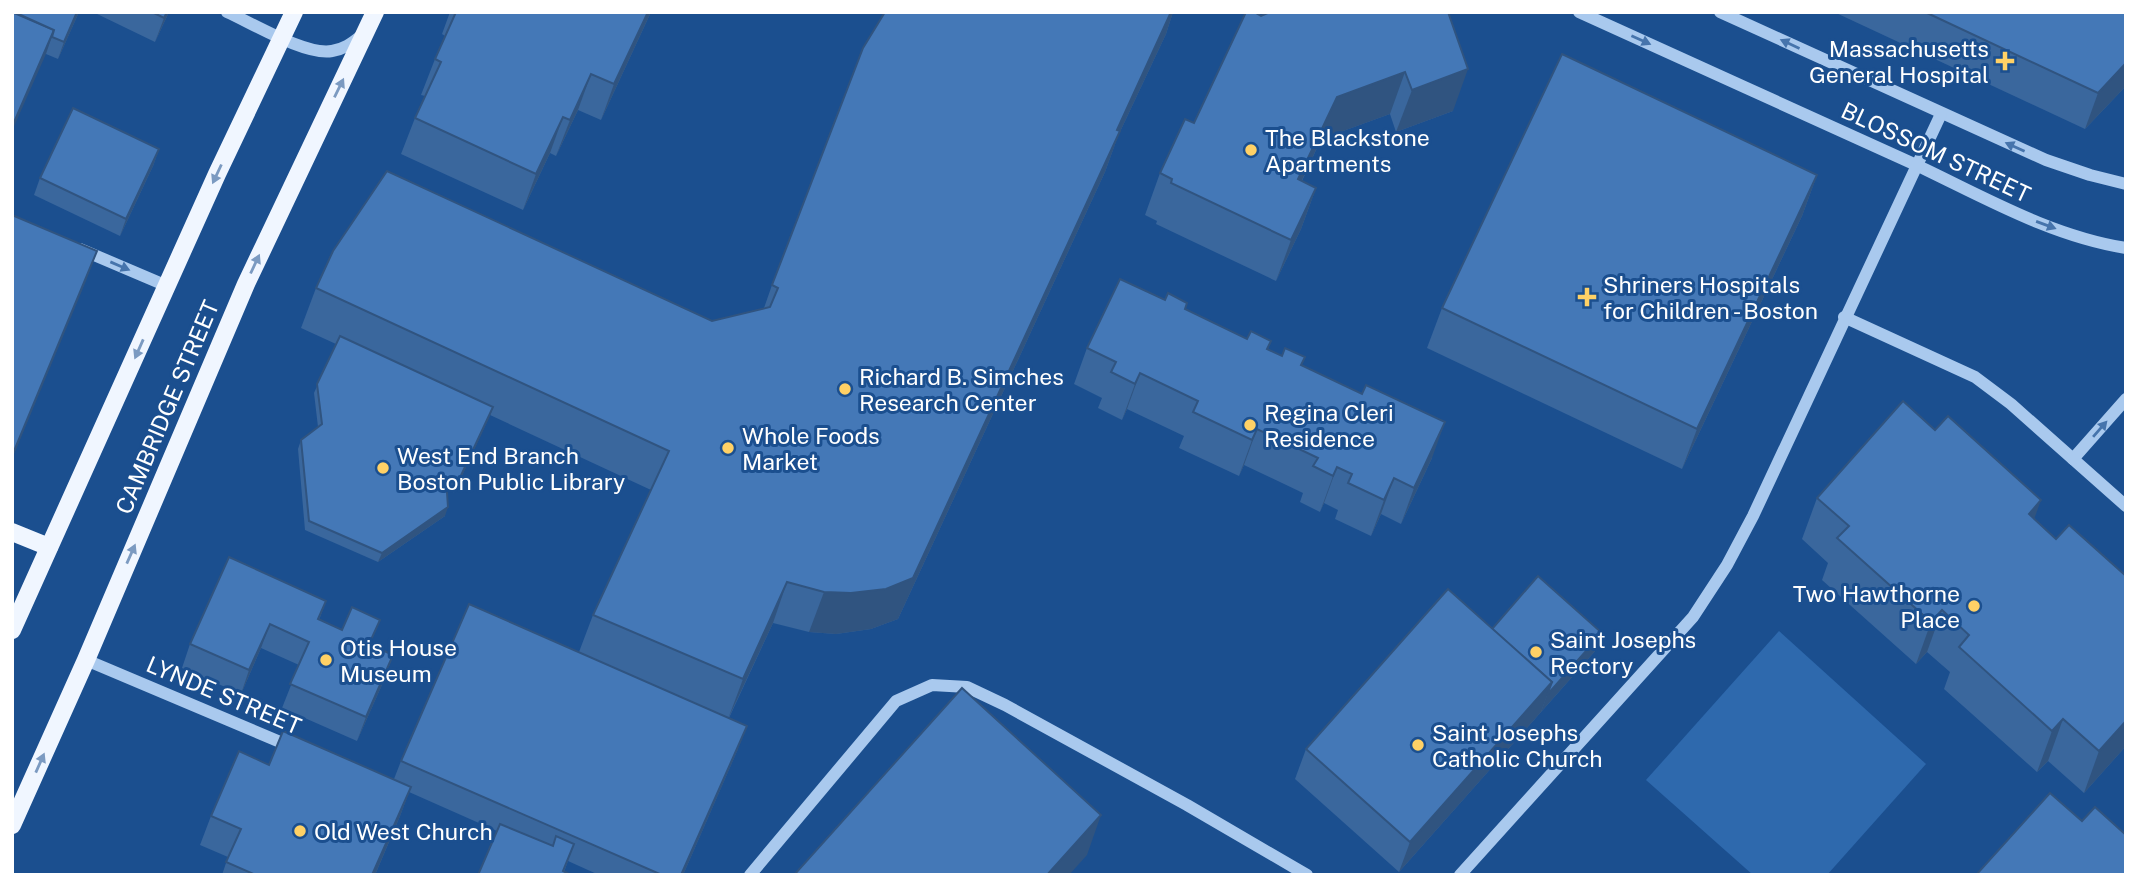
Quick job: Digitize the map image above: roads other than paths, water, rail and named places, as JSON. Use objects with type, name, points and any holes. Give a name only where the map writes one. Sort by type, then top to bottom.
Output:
[{"type":"main road","name":"CAMBRIDGE STREET","points":[[12,629],[294,12]]},
{"type":"main road","name":"CAMBRIDGE STREET","points":[[12,825],[86,660],[246,284],[375,12]]},
{"type":"main road","points":[[12,532],[49,547]]},
{"type":"street","points":[[227,12],[315,51],[328,52],[345,48],[365,34]]},
{"type":"street","name":"BLOSSOM STREET","points":[[1579,12],[2025,217],[2094,241],[2126,248]]},
{"type":"street","name":"BLOSSOM STREET","points":[[1720,12],[2046,160],[2126,184]]},
{"type":"street","points":[[1461,875],[1693,617],[1727,565],[1753,516],[1941,114]]},
{"type":"street","points":[[71,245],[167,286]]},
{"type":"street","points":[[1844,317],[1975,377],[2011,404],[2126,506]]},
{"type":"street","points":[[2073,459],[2126,399]]},
{"type":"street","name":"LYNDE STREET","points":[[86,660],[308,753]]},
{"type":"street","points":[[750,875],[896,701],[932,685],[967,687],[1005,705],[1307,875]]},
{"type":"place","name":"Massachusetts General Hospital","points":[[2005,61]]},
{"type":"place","name":"The Blackstone Apartments","points":[[1251,150]]},
{"type":"place","name":"Shriners Hospitals for Children - Boston","points":[[1587,297]]},
{"type":"place","name":"Richard B. Simches Research Center","points":[[845,389]]},
{"type":"place","name":"Regina Cleri Residence","points":[[1250,425]]},
{"type":"place","name":"Whole Foods Market","points":[[728,448]]},
{"type":"place","name":"West End Branch Boston Public Library","points":[[383,468]]},
{"type":"place","name":"Two Hawthorne Place","points":[[1974,606]]},
{"type":"place","name":"Saint Josephs Rectory","points":[[1536,652]]},
{"type":"place","name":"Otis House Museum","points":[[326,660]]},
{"type":"place","name":"Saint Josephs Catholic Church","points":[[1418,745]]},
{"type":"place","name":"Old West Church","points":[[300,831]]}]
